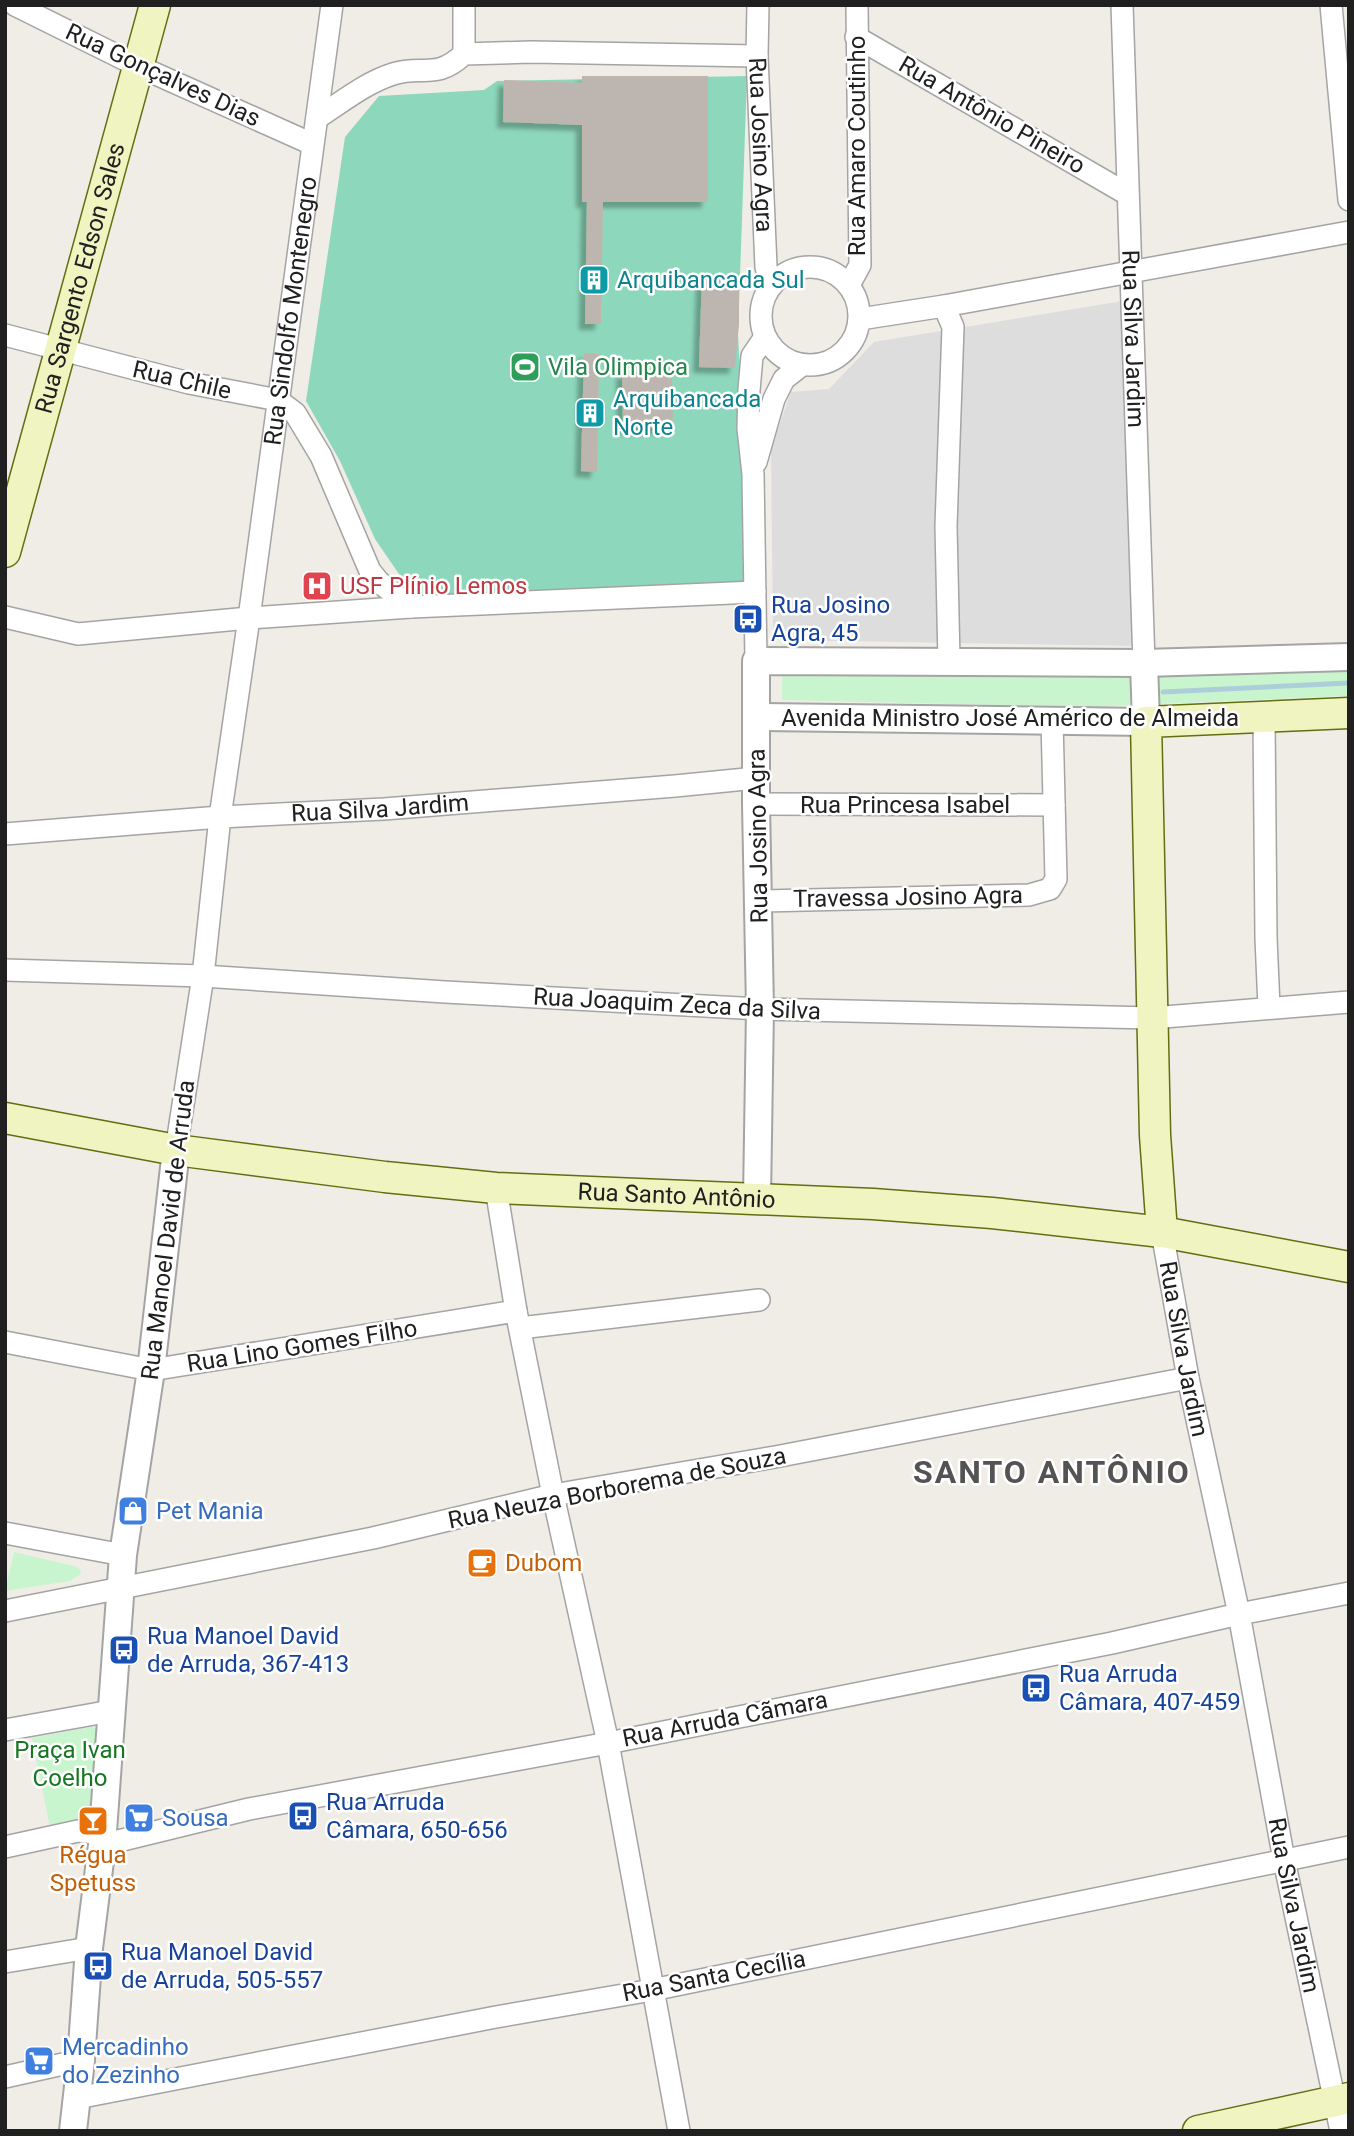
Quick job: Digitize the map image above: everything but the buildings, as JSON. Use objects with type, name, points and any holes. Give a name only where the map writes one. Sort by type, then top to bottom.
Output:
[{"type":"main road","name":"Rua Sargento Edson Sales","points":[[5,552],[155,5]]},
{"type":"main road","name":"Avenida Ministro José Américo de Almeida","points":[[1146,718],[1349,713]]},
{"type":"main road","name":"Rua Silva Jardim","points":[[1146,718],[1155,1135],[1161,1232]]},
{"type":"main road","name":"Rua Santo Antônio","points":[[5,1118],[176,1150],[286,1166],[496,1188],[873,1204],[992,1213],[1161,1232],[1349,1267]]},
{"type":"main road","points":[[1198,2131],[1342,2100]]},
{"type":"street","name":"Rua Gonçalves Dias","points":[[16,5],[138,66],[312,144]]},
{"type":"street","name":"Rua Sindolfo Montenegro","points":[[249,618],[332,5]]},
{"type":"street","points":[[464,5],[464,54]]},
{"type":"street","name":"Rua Josino Agra","points":[[758,5],[757,56],[766,267],[771,285]]},
{"type":"street","name":"Rua Amaro Coutinho","points":[[849,285],[860,265],[857,5]]},
{"type":"street","name":"Rua Silva Jardim","points":[[1122,5],[1144,668]]},
{"type":"street","points":[[1331,5],[1349,200]]},
{"type":"street","name":"Rua Antônio Pineiro","points":[[856,37],[1127,194]]},
{"type":"street","points":[[317,118],[370,83],[397,73],[449,67],[464,54],[531,52],[757,56]]},
{"type":"street","points":[[771,285],[761,312],[765,337],[773,349],[786,359],[802,365],[819,365],[848,349],[857,335],[860,319],[1131,273],[1349,232]]},
{"type":"street","name":"Rua Amaro Coutinho","points":[[771,285],[782,275],[797,268],[812,266],[828,269],[849,285],[859,303],[860,319]]},
{"type":"street","points":[[944,306],[953,327],[946,526],[949,661]]},
{"type":"street","name":"Rua Chile","points":[[5,335],[189,383],[278,400]]},
{"type":"street","name":"Rua Josino Agra","points":[[757,1199],[759,901],[753,474],[748,428],[752,356],[765,337]]},
{"type":"street","name":"Rua Josino Agra","points":[[753,474],[774,399],[784,379],[802,365]]},
{"type":"street","points":[[278,400],[295,413],[321,456],[370,571],[379,582],[411,607]]},
{"type":"street","points":[[5,617],[78,634],[249,618],[411,607],[755,592]]},
{"type":"street","name":"Rua Manoel David de Arruda","points":[[103,1840],[123,1555],[151,1370],[176,1150],[203,976],[220,817],[249,618]]},
{"type":"street","points":[[756,662],[949,661],[1144,668],[1349,657]]},
{"type":"street","points":[[1144,668],[1146,718]]},
{"type":"street","name":"Avenida Ministro José Américo de Almeida","points":[[756,717],[1052,721],[1146,718]]},
{"type":"street","points":[[1264,717],[1269,1007]]},
{"type":"street","points":[[1052,721],[1054,805]]},
{"type":"street","name":"Rua Silva Jardim","points":[[5,834],[220,817],[384,809],[756,778]]},
{"type":"street","name":"Rua Princesa Isabel","points":[[756,804],[1054,805]]},
{"type":"street","name":"Travessa Josino Agra","points":[[759,901],[1029,895],[1044,892],[1054,885],[1056,879],[1054,805]]},
{"type":"street","name":"Rua Joaquim Zeca da Silva","points":[[5,970],[203,976],[760,1009],[1152,1017],[1349,1002]]},
{"type":"street","points":[[496,1188],[518,1320],[553,1495],[608,1743],[679,2131]]},
{"type":"street","name":"Rua Silva Jardim","points":[[1161,1232],[1188,1378],[1239,1614],[1284,1860],[1342,2100],[1341,2131]]},
{"type":"street","name":"Rua Lino Gomes Filho","points":[[5,1342],[151,1370],[518,1320],[759,1300]]},
{"type":"street","name":"Rua Neuza Borborema de Souza","points":[[5,1611],[373,1538],[553,1495],[789,1454],[1188,1378]]},
{"type":"street","points":[[5,1533],[123,1555]]},
{"type":"street","name":"Rua Arruda Cãmara","points":[[5,1847],[78,1832],[103,1840],[249,1809],[608,1743],[1349,1593]]},
{"type":"street","points":[[5,1730],[111,1711]]},
{"type":"street","points":[[73,2131],[89,1948],[103,1840]]},
{"type":"street","name":"Rua Santa Cecília","points":[[77,2098],[496,2017],[652,1990],[1349,1847]]},
{"type":"street","points":[[5,1962],[89,1948]]},
{"type":"street","points":[[5,2077],[81,2060]]},
{"type":"shaded area","points":[[1135,299],[1142,646],[773,640],[771,449],[791,392],[829,389],[874,342]]},
{"type":"green space","name":"Vila Olimpica","points":[[747,76],[738,333],[751,585],[431,600],[401,577],[375,539],[340,461],[306,401],[345,137],[379,96],[484,90],[497,81]]},
{"type":"green space","points":[[1349,667],[1349,696],[1087,707],[782,700],[782,671]]},
{"type":"green space","points":[[14,1552],[74,1566],[80,1569],[81,1574],[70,1581],[5,1591]]},
{"type":"green space","name":"Praça Ivan Coelho","points":[[91,1727],[99,1729],[96,1821],[50,1828],[32,1738]]},
{"type":"waterway","points":[[1163,692],[1349,683]]},
{"type":"place","name":"Arquibancada Sul","points":[[594,280]]},
{"type":"place","name":"Vila Olimpica","points":[[525,367]]},
{"type":"place","name":"Arquibancada Norte","points":[[590,413]]},
{"type":"place","name":"USF Plínio Lemos","points":[[317,586]]},
{"type":"place","name":"Rua Josino Agra, 45","points":[[748,619]]},
{"type":"place","name":"Pet Mania","points":[[133,1511]]},
{"type":"place","name":"Dubom","points":[[482,1563]]},
{"type":"place","name":"Rua Manoel David de Arruda, 367-413","points":[[124,1650]]},
{"type":"place","name":"Rua Arruda Câmara, 407-459","points":[[1036,1688]]},
{"type":"place","name":"Rua Arruda Câmara, 650-656","points":[[303,1816]]},
{"type":"place","name":"Sousa","points":[[139,1818]]},
{"type":"place","name":"Régua Spetuss","points":[[93,1821]]},
{"type":"place","name":"Rua Manoel David de Arruda, 505-557","points":[[98,1966]]},
{"type":"place","name":"Mercadinho do Zezinho","points":[[39,2061]]},
{"type":"district","name":"SANTO ANTÔNIO","points":[[1052,1472]]}]
